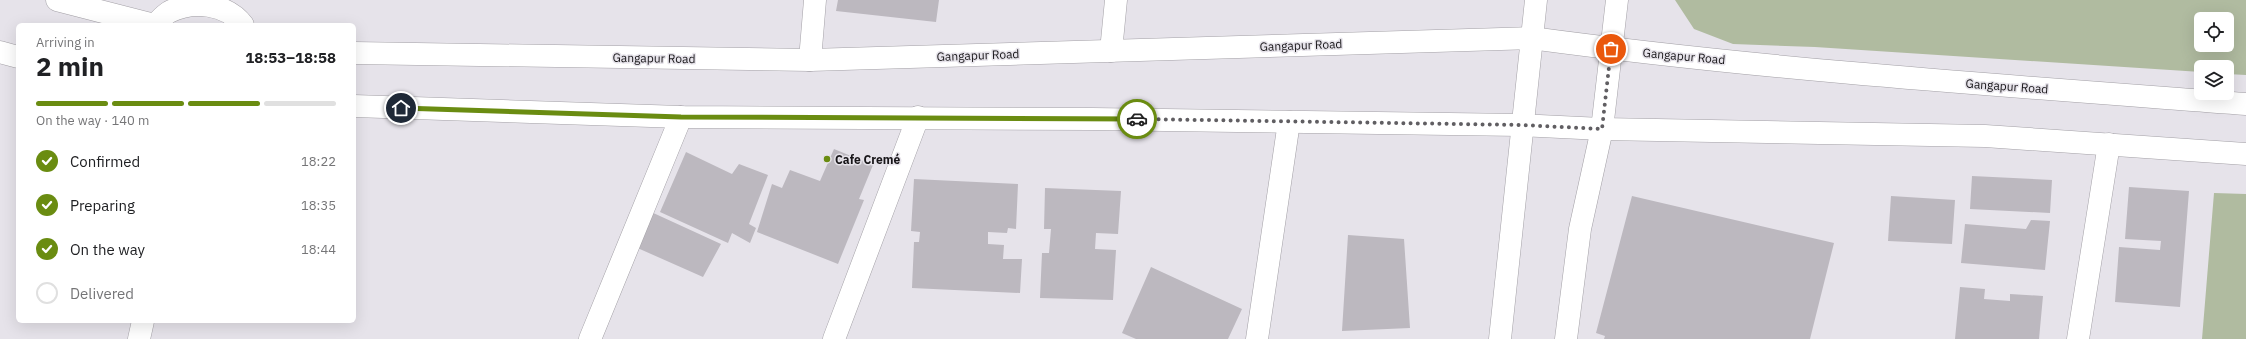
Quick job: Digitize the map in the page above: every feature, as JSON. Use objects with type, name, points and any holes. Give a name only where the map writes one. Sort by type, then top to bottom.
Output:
[{"type":"main road","points":[[56,0],[147,23]]},
{"type":"main road","points":[[810,60],[815,0]]},
{"type":"main road","points":[[1111,50],[1116,0]]},
{"type":"main road","points":[[1500,339],[1536,0]]},
{"type":"main road","points":[[1566,339],[1580,229],[1602,129],[1617,0]]},
{"type":"main road","points":[[157,23],[168,13],[186,5],[205,4],[224,4],[241,23]]},
{"type":"main road","name":"Gangapur Road","points":[[356,53],[810,60],[1531,38],[1611,49],[1944,81],[2246,104]]},
{"type":"main road","points":[[0,52],[16,56]]},
{"type":"main road","points":[[356,106],[681,117],[918,117],[1522,125],[1602,129],[1985,136],[2246,154]]},
{"type":"main road","points":[[590,339],[681,117]]},
{"type":"main road","points":[[834,339],[918,117]]},
{"type":"main road","points":[[1257,339],[1289,122]]},
{"type":"main road","points":[[2078,339],[2109,144]]},
{"type":"main road","points":[[139,339],[143,323]]},
{"type":"green space","points":[[1675,0],[2246,0],[2246,75],[2234,74],[2234,60],[2194,60],[2194,72],[1815,47],[1733,44],[1694,29]]},
{"type":"green space","points":[[2214,193],[2246,194],[2246,339],[2202,339]]},
{"type":"building","points":[[838,0],[939,0],[936,22],[836,11]]},
{"type":"building","points":[[834,149],[873,165],[859,199],[864,200],[838,264],[757,232],[772,184],[782,188],[790,170],[820,181]]},
{"type":"building","points":[[686,152],[732,174],[739,164],[768,175],[749,224],[756,228],[750,243],[732,233],[728,243],[660,212]]},
{"type":"building","points":[[1972,176],[2052,180],[2050,213],[1970,209]]},
{"type":"building","points":[[914,179],[1018,184],[1016,229],[1008,228],[1007,233],[988,232],[988,244],[1004,245],[1003,259],[1022,259],[1020,293],[912,288],[914,242],[919,242],[920,232],[911,231]]},
{"type":"building","points":[[2129,187],[2189,191],[2180,307],[2115,302],[2119,247],[2160,250],[2161,241],[2125,239]]},
{"type":"building","points":[[1045,188],[1121,191],[1118,234],[1096,233],[1095,249],[1116,250],[1113,300],[1040,298],[1042,253],[1049,253],[1051,229],[1044,229]]},
{"type":"building","points":[[1632,196],[1834,243],[1810,339],[1604,339],[1605,336],[1596,333]]},
{"type":"building","points":[[1891,196],[1955,200],[1952,244],[1888,241]]},
{"type":"building","points":[[649,211],[721,244],[703,277],[633,246]]},
{"type":"building","points":[[2031,220],[2050,221],[2045,270],[1961,263],[1965,224],[2026,229]]},
{"type":"building","points":[[1348,235],[1404,239],[1410,328],[1342,331]]},
{"type":"building","points":[[1151,267],[1242,309],[1228,339],[1136,339],[1122,333]]},
{"type":"building","points":[[1960,287],[1985,289],[1984,299],[2010,301],[2010,294],[2043,296],[2039,339],[1955,339]]},
{"type":"way so far","points":[[1137,119],[1522,125],[1602,129],[1611,49]]},
{"type":"place","name":"Cafe Cremé","points":[[827,159]]},
{"type":"route","points":[[401,108],[681,117],[1137,119]]}]
